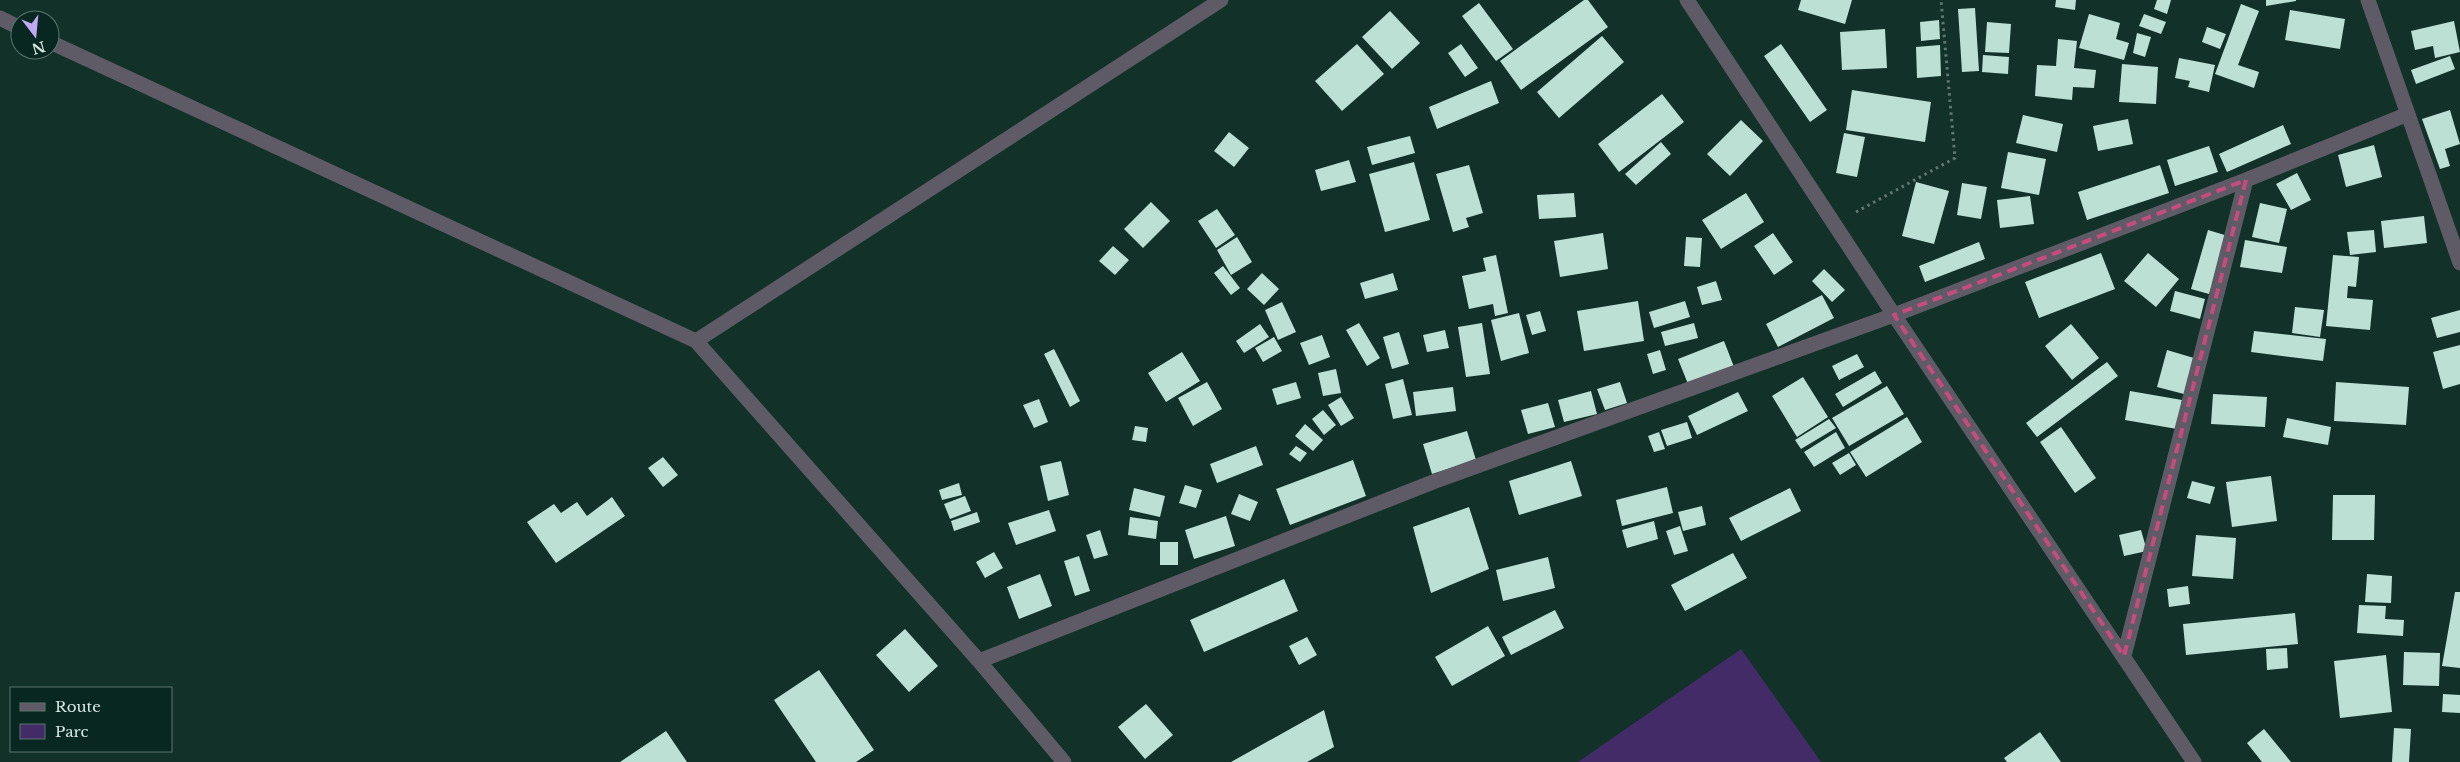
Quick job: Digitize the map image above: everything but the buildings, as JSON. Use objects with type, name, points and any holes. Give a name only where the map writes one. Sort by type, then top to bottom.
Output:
[{"type":"street","points":[[696,341],[1221,0]]},
{"type":"street","points":[[1687,0],[1894,314],[2194,762]]},
{"type":"street","points":[[2368,0],[2460,263]]},
{"type":"street","points":[[60,47],[696,341],[979,661],[1064,762]]},
{"type":"street","points":[[979,661],[1433,482],[1894,314],[2246,180],[2408,114]]},
{"type":"street","points":[[2124,656],[2246,180]]},
{"type":"path","points":[[1835,223],[1955,158],[1941,0]]},
{"type":"highlighted area","points":[[2246,180],[2124,656],[1894,315]]},
{"type":"green space","points":[[1741,649],[1821,762],[1578,762]]}]
